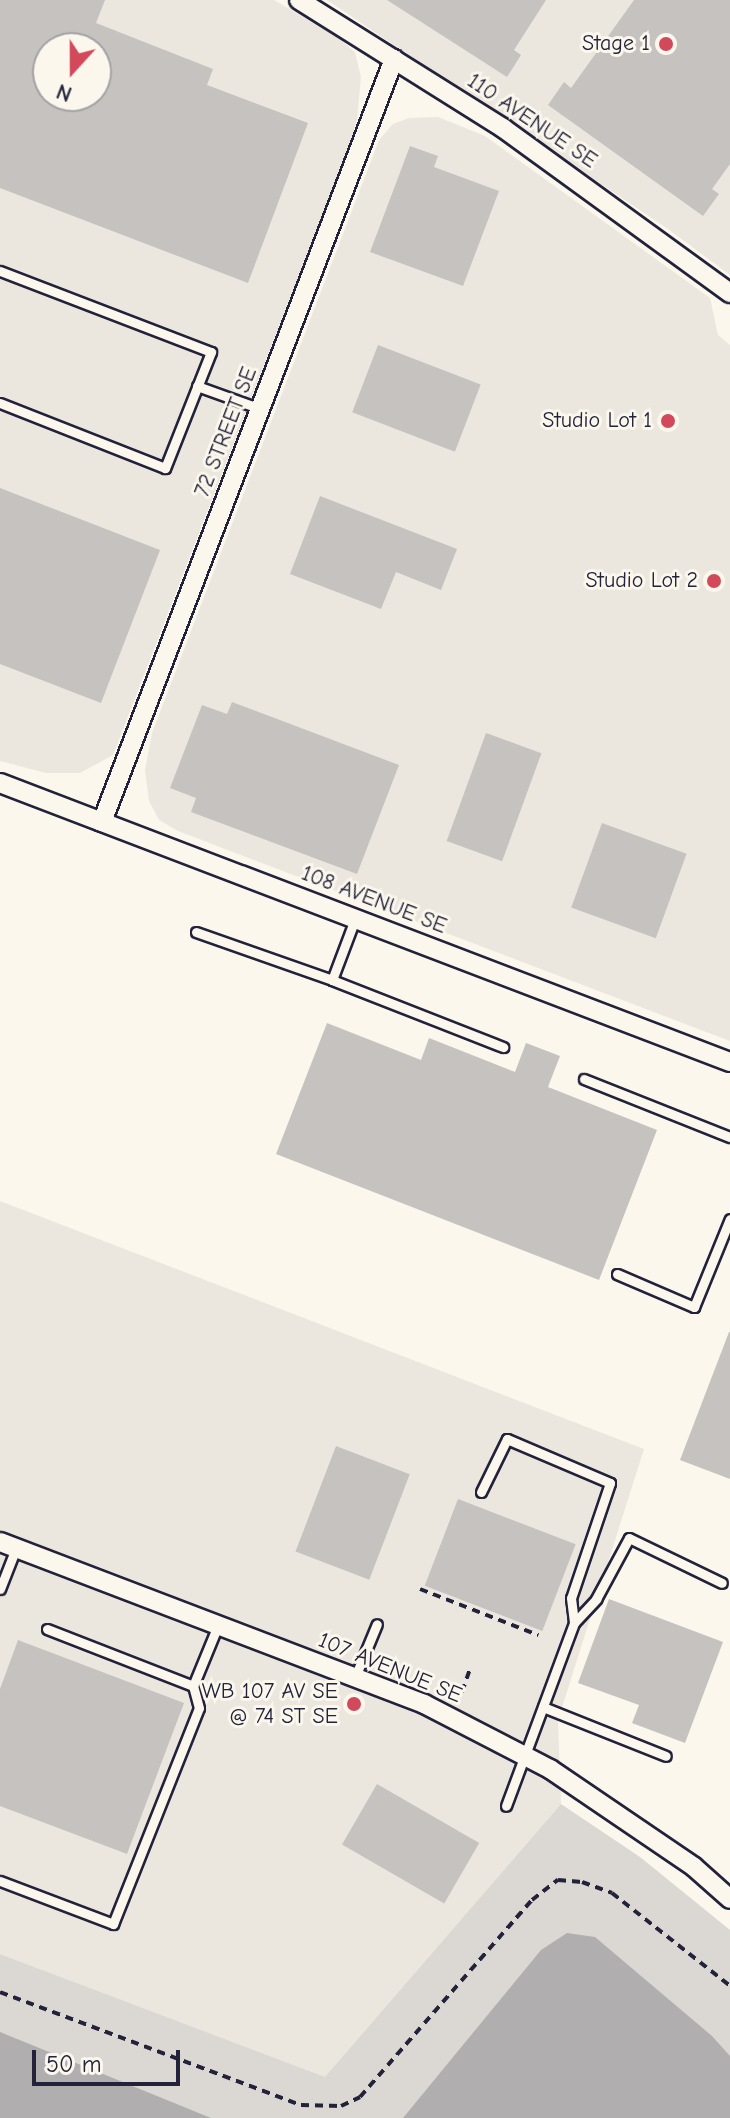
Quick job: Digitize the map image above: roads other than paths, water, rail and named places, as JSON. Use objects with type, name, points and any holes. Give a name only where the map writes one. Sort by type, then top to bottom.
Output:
[{"type":"street","name":"110 AVENUE SE","points":[[299,0],[535,151],[730,293]]},
{"type":"street","name":"72 STREET SE","points":[[102,822],[394,59]]},
{"type":"street","name":"108 AVENUE SE","points":[[0,783],[730,1062]]},
{"type":"street","name":"107 AVENUE SE","points":[[8,1545],[424,1704],[525,1755],[694,1867],[730,1899]]},
{"type":"lane","points":[[0,271],[211,352],[165,468],[0,403]]},
{"type":"lane","points":[[197,386],[261,409]]},
{"type":"lane","points":[[332,980],[355,919]]},
{"type":"lane","points":[[196,932],[332,980],[503,1047]]},
{"type":"lane","points":[[584,1079],[730,1137]]},
{"type":"lane","points":[[617,1274],[694,1307],[730,1219]]},
{"type":"lane","points":[[481,1492],[507,1439],[610,1483],[571,1598],[574,1623]]},
{"type":"lane","points":[[506,1806],[574,1623],[596,1599],[629,1538],[722,1583]]},
{"type":"lane","points":[[0,1589],[8,1545]]},
{"type":"lane","points":[[355,1677],[377,1624]]},
{"type":"lane","points":[[0,1881],[113,1924],[199,1708],[193,1686],[218,1625]]},
{"type":"lane","points":[[47,1629],[193,1686]]},
{"type":"lane","points":[[543,1707],[666,1756]]},
{"type":"place","name":"Stage 1","points":[[666,44]]},
{"type":"place","name":"Studio Lot 1","points":[[668,421]]},
{"type":"place","name":"Studio Lot 2","points":[[714,581]]},
{"type":"place","name":"WB 107 AV SE @ 74 ST SE","points":[[354,1704]]}]
